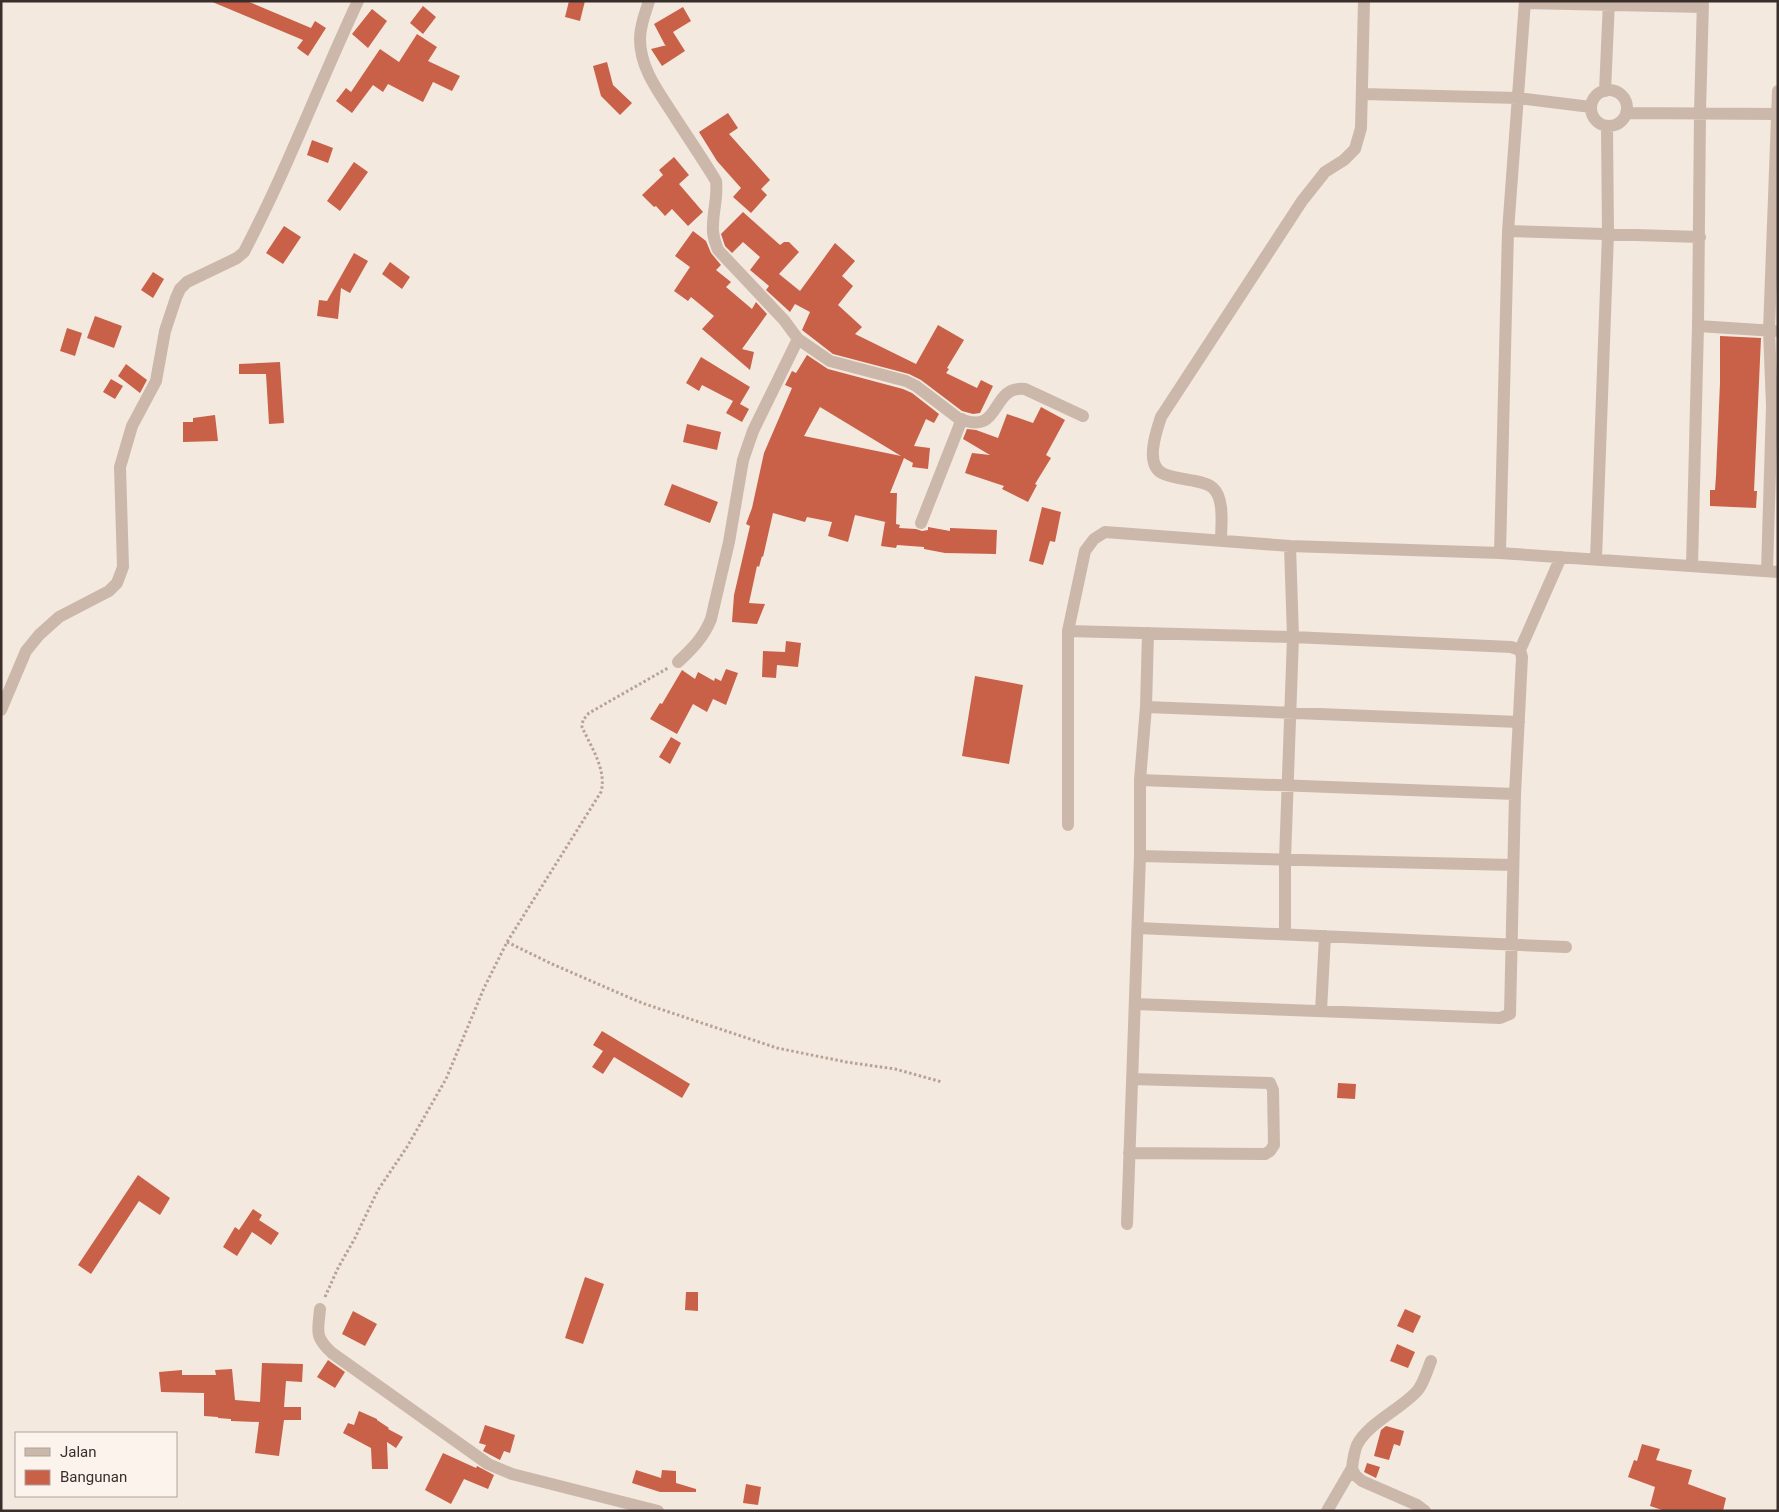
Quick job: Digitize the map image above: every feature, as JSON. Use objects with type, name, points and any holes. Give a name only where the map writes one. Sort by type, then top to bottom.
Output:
[{"type":"street","points":[[1,710],[26,651],[39,635],[59,617],[108,591],[117,583],[123,567],[120,467],[132,426],[156,382],[165,331],[176,298],[180,289],[188,282],[237,258],[244,252],[285,169],[358,1]]},
{"type":"street","points":[[649,1],[642,21],[640,39],[643,58],[649,77],[716,181],[717,194],[713,226],[714,239],[718,250],[784,320],[798,339],[830,361],[906,381],[962,419],[976,422],[984,420],[992,415],[1005,394],[1017,388],[1025,389],[1083,416]]},
{"type":"street","points":[[1221,541],[1222,513],[1213,487],[1201,482],[1163,474],[1156,468],[1152,449],[1155,433],[1161,418],[1302,201],[1325,172],[1344,160],[1355,149],[1361,128],[1364,1]]},
{"type":"street","points":[[1500,552],[1508,231],[1525,2],[1703,4],[1700,112],[1700,237],[1692,566]]},
{"type":"street","points":[[1604,90],[1609,3]]},
{"type":"street","points":[[1604,90],[1617,92],[1625,101],[1626,113],[1619,124],[1607,127],[1595,120],[1590,107],[1595,97],[1604,90]]},
{"type":"street","points":[[1068,825],[1068,631],[1085,550],[1094,539],[1105,532],[1290,546],[1500,552],[1772,572],[1775,406],[1773,331],[1778,91]]},
{"type":"street","points":[[1362,94],[1518,98],[1590,107]]},
{"type":"street","points":[[1626,113],[1777,114]]},
{"type":"street","points":[[1596,559],[1608,234],[1607,127]]},
{"type":"street","points":[[1508,231],[1700,237]]},
{"type":"street","points":[[1698,326],[1773,331]]},
{"type":"street","points":[[678,662],[700,641],[707,630],[732,528],[743,460],[753,431],[798,339]]},
{"type":"street","points":[[921,523],[962,419]]},
{"type":"street","points":[[1285,934],[1285,859],[1293,637],[1290,546]]},
{"type":"street","points":[[1135,1004],[1500,1018],[1510,1014],[1515,794],[1522,657],[1520,650],[1561,556]]},
{"type":"street","points":[[1068,631],[1293,637],[1511,647],[1520,650]]},
{"type":"street","points":[[1126,1224],[1138,928],[1140,780],[1146,707],[1148,633]]},
{"type":"street","points":[[1146,707],[1520,722]]},
{"type":"street","points":[[1140,780],[1515,794]]},
{"type":"street","points":[[1140,856],[1513,865]]},
{"type":"street","points":[[1138,928],[1566,947]]},
{"type":"street","points":[[1321,1011],[1325,936]]},
{"type":"street","points":[[1129,1153],[1265,1154],[1270,1151],[1274,1144],[1273,1090],[1270,1083],[1132,1079]]},
{"type":"street","points":[[320,1309],[318,1334],[323,1344],[332,1353],[488,1464],[512,1474],[658,1511]]},
{"type":"street","points":[[1327,1511],[1352,1468],[1358,1443],[1377,1424],[1418,1390],[1431,1361]]},
{"type":"street","points":[[1352,1468],[1362,1481],[1417,1505],[1425,1511]]},
{"type":"path","points":[[320,1309],[338,1268],[378,1190],[407,1147],[446,1079],[484,988],[507,942],[601,792],[604,783],[601,771],[582,727],[583,720],[589,713],[678,662]]},
{"type":"path","points":[[507,942],[552,964],[642,1003],[777,1048],[846,1062],[896,1069],[942,1082]]},
{"type":"building","points":[[210,1],[247,1],[311,28],[315,21],[326,28],[308,56],[297,48],[303,40]]},
{"type":"building","points":[[569,1],[585,1],[580,21],[565,17]]},
{"type":"building","points":[[423,6],[436,17],[423,34],[410,23]]},
{"type":"building","points":[[683,7],[691,21],[673,32],[685,51],[662,66],[651,49],[667,45],[665,45],[654,24]]},
{"type":"building","points":[[372,9],[387,21],[368,48],[352,34]]},
{"type":"building","points":[[417,34],[437,47],[428,61],[460,76],[452,91],[433,82],[423,102],[388,84],[383,92],[373,85],[352,113],[336,101],[346,88],[351,92],[380,49],[399,62]]},
{"type":"building","points":[[607,62],[613,85],[632,103],[620,115],[601,96],[593,66]]},
{"type":"building","points":[[728,113],[738,128],[729,134],[770,180],[761,189],[767,195],[751,213],[733,197],[741,188],[717,161],[699,132]]},
{"type":"building","points":[[312,140],[333,148],[328,163],[307,155]]},
{"type":"building","points":[[674,157],[689,175],[679,184],[703,212],[688,226],[672,209],[665,216],[642,195],[663,175],[659,170]]},
{"type":"building","points":[[354,162],[368,172],[340,211],[327,201]]},
{"type":"building","points":[[743,212],[780,245],[784,242],[789,242],[799,252],[779,274],[800,291],[835,243],[855,261],[842,276],[853,286],[838,305],[862,327],[855,334],[916,364],[938,325],[964,340],[947,368],[949,369],[946,373],[977,388],[981,380],[993,386],[980,413],[973,414],[962,411],[921,380],[909,374],[833,354],[802,330],[810,312],[795,304],[790,312],[766,290],[769,286],[750,270],[760,257],[743,242],[732,253],[725,246],[721,234]]},
{"type":"building","points":[[284,226],[301,237],[283,264],[266,253]]},
{"type":"building","points":[[693,231],[706,241],[711,253],[721,265],[716,270],[731,282],[726,287],[752,309],[756,302],[767,314],[742,349],[754,352],[750,370],[702,329],[714,316],[691,297],[688,301],[674,291],[690,267],[675,256]]},
{"type":"building","points":[[354,253],[368,261],[350,293],[341,288],[338,319],[317,316],[319,300],[327,301]]},
{"type":"building","points":[[390,262],[410,277],[402,289],[382,274]]},
{"type":"building","points":[[153,272],[164,279],[153,298],[141,290]]},
{"type":"building","points":[[95,316],[122,326],[114,348],[87,338]]},
{"type":"building","points":[[67,328],[82,333],[75,356],[60,351]]},
{"type":"building","points":[[1720,336],[1761,338],[1754,491],[1757,491],[1756,508],[1710,506],[1710,490],[1715,490],[1716,476]]},
{"type":"building","points":[[807,355],[828,369],[912,393],[939,414],[934,423],[926,419],[914,446],[930,448],[928,469],[912,467],[913,463],[904,458],[890,493],[897,493],[896,524],[900,525],[899,528],[922,531],[928,530],[928,527],[950,531],[950,528],[997,530],[996,554],[945,553],[924,549],[924,547],[897,545],[896,548],[881,546],[885,522],[890,523],[855,515],[848,542],[828,536],[832,522],[807,517],[805,522],[773,513],[763,557],[759,567],[757,566],[749,603],[765,604],[757,624],[732,622],[734,595],[750,526],[746,524],[752,508],[764,453],[792,388],[785,385],[792,371],[796,373]],"holes":[[[820,407],[901,456],[804,436]]]},
{"type":"building","points":[[701,357],[750,387],[740,404],[749,409],[742,422],[726,413],[733,401],[702,385],[699,391],[686,383]]},
{"type":"building","points":[[280,362],[284,423],[269,424],[266,374],[239,374],[239,364]]},
{"type":"building","points":[[126,364],[147,380],[140,393],[118,376]]},
{"type":"building","points":[[111,379],[123,386],[115,399],[103,392]]},
{"type":"building","points":[[1041,407],[1065,420],[1046,455],[1051,458],[1035,484],[1037,485],[1028,502],[1002,489],[1004,486],[965,473],[972,453],[990,455],[963,439],[967,429],[976,430],[998,438],[1007,414],[1033,423]]},
{"type":"building","points":[[215,415],[218,441],[183,442],[183,422],[193,422],[193,418]]},
{"type":"building","points":[[687,424],[721,432],[717,450],[683,442]]},
{"type":"building","points":[[672,484],[718,502],[710,523],[664,505]]},
{"type":"building","points":[[1042,507],[1061,512],[1055,542],[1050,541],[1043,565],[1029,561]]},
{"type":"building","points":[[786,641],[801,643],[798,667],[777,665],[776,678],[762,677],[763,651],[785,652]]},
{"type":"building","points":[[726,669],[738,673],[726,705],[713,699],[707,712],[693,704],[677,734],[650,719],[660,703],[662,704],[682,670],[695,679],[698,672],[714,681],[715,678],[721,681]]},
{"type":"building","points":[[975,676],[1023,685],[1009,764],[962,756]]},
{"type":"building","points":[[671,737],[681,743],[670,764],[659,757]]},
{"type":"building","points":[[602,1031],[690,1084],[682,1098],[614,1057],[603,1074],[592,1067],[603,1051],[593,1045]]},
{"type":"building","points":[[1338,1083],[1356,1084],[1355,1099],[1337,1098]]},
{"type":"building","points":[[138,1175],[170,1198],[160,1215],[139,1201],[91,1274],[78,1265]]},
{"type":"building","points":[[253,1209],[262,1215],[259,1220],[279,1233],[271,1245],[252,1232],[237,1256],[223,1247],[235,1227],[239,1230]]},
{"type":"building","points":[[585,1277],[604,1284],[583,1344],[565,1338]]},
{"type":"building","points":[[686,1292],[698,1292],[698,1311],[685,1310]]},
{"type":"building","points":[[1405,1309],[1421,1316],[1413,1333],[1397,1326]]},
{"type":"building","points":[[353,1311],[377,1324],[365,1346],[342,1334]]},
{"type":"building","points":[[1397,1344],[1415,1352],[1408,1368],[1390,1361]]},
{"type":"building","points":[[328,1360],[345,1372],[335,1388],[317,1377]]},
{"type":"building","points":[[262,1363],[303,1364],[302,1382],[286,1381],[284,1407],[301,1407],[301,1420],[284,1420],[279,1456],[255,1453],[259,1422],[231,1421],[231,1419],[204,1416],[204,1393],[161,1392],[159,1372],[182,1370],[182,1375],[216,1375],[215,1370],[232,1369],[235,1400],[260,1402]]},
{"type":"building","points":[[359,1411],[377,1419],[388,1429],[403,1437],[396,1448],[387,1442],[388,1469],[372,1469],[371,1448],[343,1433],[348,1423],[354,1425]]},
{"type":"building","points":[[485,1425],[515,1435],[510,1453],[504,1451],[500,1460],[483,1451],[486,1445],[479,1443]]},
{"type":"building","points":[[1386,1426],[1404,1431],[1400,1446],[1394,1444],[1389,1460],[1374,1456],[1381,1430]]},
{"type":"building","points":[[1642,1444],[1660,1449],[1656,1460],[1692,1470],[1688,1484],[1726,1498],[1723,1511],[1665,1511],[1650,1506],[1655,1487],[1628,1477],[1634,1460],[1637,1461]]},
{"type":"building","points":[[443,1453],[476,1468],[477,1466],[494,1475],[488,1489],[464,1479],[451,1504],[425,1490]]},
{"type":"building","points":[[1367,1463],[1380,1467],[1376,1478],[1364,1472]]},
{"type":"building","points":[[636,1470],[661,1478],[662,1470],[676,1471],[676,1483],[696,1489],[696,1492],[660,1492],[632,1483]]},
{"type":"building","points":[[746,1484],[761,1487],[758,1505],[743,1503]]}]
